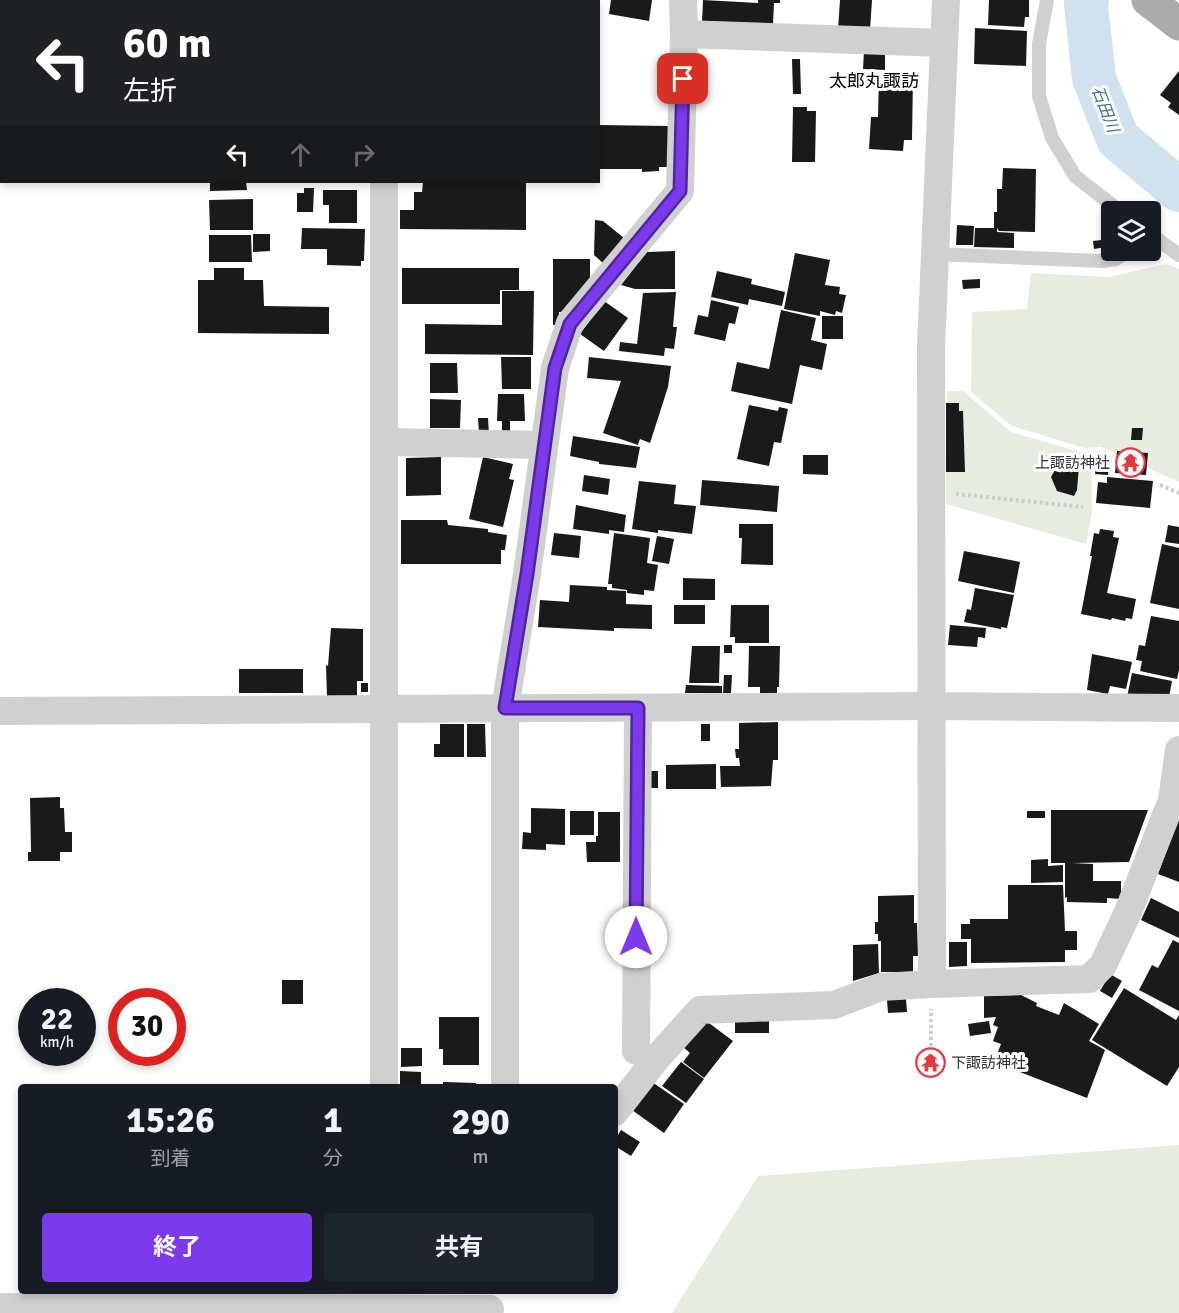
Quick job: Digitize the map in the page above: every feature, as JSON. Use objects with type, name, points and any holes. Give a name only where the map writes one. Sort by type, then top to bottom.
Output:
[{"type":"main road","points":[[1148,0],[1179,24]]},
{"type":"street","points":[[505,1084],[505,708],[527,574],[555,368],[570,324],[680,191],[683,0]]},
{"type":"street","points":[[932,984],[931,347],[946,0]]},
{"type":"street","points":[[684,34],[944,43]]},
{"type":"street","points":[[384,183],[384,1084]]},
{"type":"street","points":[[384,442],[544,445]]},
{"type":"street","points":[[0,711],[932,706],[1179,708]]},
{"type":"street","points":[[636,1051],[638,708]]},
{"type":"street","points":[[618,1108],[656,1059],[700,1010],[834,1005],[881,987],[1089,979],[1103,965],[1128,912],[1172,800],[1179,750]]},
{"type":"street","points":[[0,1307],[492,1305]]},
{"type":"lane","points":[[1047,0],[1039,44],[1039,96],[1052,138],[1075,176],[1107,201]]},
{"type":"lane","points":[[1161,242],[1179,255]]},
{"type":"lane","points":[[935,254],[1101,261]]},
{"type":"path","points":[[1160,485],[1179,493]]},
{"type":"path","points":[[931,492],[1083,507]]},
{"type":"path","points":[[931,1046],[932,984]]},
{"type":"shaded area","points":[[1166,264],[1179,269],[1179,482],[1101,447],[1085,448],[1012,426],[971,392],[972,312],[1027,309],[1031,273],[1109,277]]},
{"type":"shaded area","points":[[947,391],[963,391],[1011,432],[1091,455],[1092,511],[1086,544],[946,504]]},
{"type":"shaded area","points":[[1179,1145],[1179,1313],[672,1313],[758,1176]]},
{"type":"building","points":[[611,0],[652,0],[649,21],[609,14]]},
{"type":"building","points":[[703,0],[758,3],[758,0],[780,0],[780,3],[774,3],[773,24],[702,23]]},
{"type":"building","points":[[840,0],[872,0],[870,30],[838,29]]},
{"type":"building","points":[[989,0],[1029,0],[1029,17],[1025,17],[1024,27],[988,25]]},
{"type":"building","points":[[975,28],[1027,31],[1026,66],[974,64]]},
{"type":"building","points":[[864,51],[885,51],[885,70],[863,69]]},
{"type":"building","points":[[792,59],[800,59],[801,94],[793,94]]},
{"type":"building","points":[[1179,71],[1179,115],[1168,107],[1171,103],[1160,95]]},
{"type":"building","points":[[879,76],[913,77],[912,140],[904,140],[903,151],[869,149],[871,117],[878,117]]},
{"type":"building","points":[[793,107],[807,107],[807,111],[816,111],[815,162],[792,162]]},
{"type":"building","points":[[600,125],[670,126],[670,167],[659,167],[659,171],[642,172],[642,169],[600,169]]},
{"type":"building","points":[[1003,168],[1036,169],[1035,232],[999,231],[997,228],[997,232],[1014,233],[1014,248],[974,247],[975,228],[994,228],[997,189],[1002,189]]},
{"type":"building","points":[[210,183],[246,183],[247,190],[210,191]]},
{"type":"building","points":[[423,183],[526,183],[526,230],[400,229],[400,210],[414,210],[414,192],[422,192]]},
{"type":"building","points":[[304,188],[314,188],[313,212],[297,212],[297,193],[304,193]]},
{"type":"building","points":[[323,190],[357,190],[357,223],[329,223],[329,205],[323,205]]},
{"type":"building","points":[[253,199],[253,230],[210,230],[209,200]]},
{"type":"building","points":[[595,220],[603,221],[624,238],[603,263],[594,255]]},
{"type":"building","points":[[957,225],[974,226],[973,245],[956,245]]},
{"type":"building","points":[[302,228],[365,229],[364,261],[361,261],[361,266],[327,265],[327,249],[301,249]]},
{"type":"building","points":[[253,234],[270,234],[270,251],[253,252]]},
{"type":"building","points":[[209,235],[251,235],[252,262],[209,262]]},
{"type":"building","points":[[1101,240],[1101,248],[1094,249],[1093,241]]},
{"type":"building","points":[[675,251],[675,289],[635,289],[621,285],[647,252]]},
{"type":"building","points":[[795,253],[830,260],[825,285],[840,287],[839,294],[846,295],[842,313],[836,311],[835,315],[820,311],[820,316],[784,309]]},
{"type":"building","points":[[553,259],[590,259],[590,279],[563,312],[559,312],[559,325],[553,325]]},
{"type":"building","points":[[214,268],[244,268],[244,280],[263,280],[264,306],[329,307],[329,334],[198,333],[198,280],[214,280]]},
{"type":"building","points":[[402,268],[519,268],[519,290],[500,290],[500,304],[402,304]]},
{"type":"building","points":[[717,271],[752,279],[751,284],[785,292],[782,306],[749,299],[748,305],[711,297]]},
{"type":"building","points":[[980,279],[980,288],[963,289],[962,280]]},
{"type":"building","points":[[502,291],[534,291],[533,355],[425,354],[425,324],[502,325]]},
{"type":"building","points":[[676,292],[673,327],[677,327],[674,349],[665,348],[664,356],[619,351],[620,342],[637,344],[643,293]]},
{"type":"building","points":[[711,300],[739,307],[735,324],[729,323],[725,341],[694,334],[698,315],[708,317]]},
{"type":"building","points":[[604,301],[628,318],[604,351],[580,334]]},
{"type":"building","points":[[781,310],[816,318],[811,340],[827,344],[822,370],[800,365],[792,404],[731,391],[737,362],[769,369]]},
{"type":"building","points":[[822,316],[843,316],[843,339],[822,339]]},
{"type":"building","points":[[501,357],[531,357],[531,389],[502,389]]},
{"type":"building","points":[[589,357],[671,366],[668,387],[650,443],[640,439],[638,445],[603,433],[621,381],[587,378]]},
{"type":"building","points":[[430,363],[457,363],[458,393],[430,393]]},
{"type":"building","points":[[498,394],[524,394],[525,421],[510,421],[510,435],[502,435],[502,421],[497,421]]},
{"type":"building","points":[[430,399],[461,400],[460,428],[430,428]]},
{"type":"building","points":[[946,403],[959,403],[959,411],[963,411],[965,472],[946,472]]},
{"type":"building","points":[[749,405],[778,411],[779,407],[788,409],[781,443],[774,442],[769,466],[737,459]]},
{"type":"building","points":[[478,418],[488,418],[489,434],[479,434]]},
{"type":"building","points":[[1132,428],[1143,428],[1142,440],[1131,440]]},
{"type":"building","points":[[573,436],[640,447],[636,468],[599,464],[599,462],[570,456]]},
{"type":"building","points":[[1117,451],[1148,453],[1146,475],[1115,473]]},
{"type":"building","points":[[803,455],[828,455],[828,475],[803,474]]},
{"type":"building","points":[[1098,456],[1110,458],[1108,475],[1095,474]]},
{"type":"building","points":[[441,457],[441,495],[406,496],[406,458]]},
{"type":"building","points":[[483,457],[513,464],[509,479],[514,480],[503,527],[469,519]]},
{"type":"building","points":[[1074,464],[1079,466],[1077,490],[1074,496],[1057,491],[1051,477],[1055,470]]},
{"type":"building","points":[[584,475],[610,479],[608,495],[582,491]]},
{"type":"building","points":[[1107,477],[1153,481],[1150,508],[1096,503],[1098,482],[1107,483]]},
{"type":"building","points":[[702,480],[779,486],[777,512],[700,505]]},
{"type":"building","points":[[639,481],[676,485],[674,504],[696,506],[692,534],[658,530],[658,533],[632,529]]},
{"type":"building","points":[[576,505],[626,515],[624,532],[609,530],[609,534],[573,529]]},
{"type":"building","points":[[401,520],[447,520],[448,525],[488,529],[488,532],[507,535],[505,550],[501,550],[501,564],[401,564]]},
{"type":"building","points":[[739,524],[773,524],[773,565],[741,564],[742,538],[739,538]]},
{"type":"building","points":[[1168,525],[1179,527],[1179,544],[1165,542]]},
{"type":"building","points":[[1100,529],[1114,531],[1113,537],[1119,538],[1107,593],[1136,599],[1132,619],[1126,618],[1125,621],[1112,618],[1111,620],[1081,614],[1094,533],[1099,534]]},
{"type":"building","points":[[554,533],[581,536],[579,558],[551,555]]},
{"type":"building","points":[[614,533],[650,538],[647,563],[658,565],[654,591],[644,590],[644,595],[627,593],[627,590],[612,588],[612,584],[608,584]]},
{"type":"building","points":[[657,536],[674,539],[669,564],[652,561]]},
{"type":"building","points":[[1162,544],[1179,548],[1179,609],[1150,603]]},
{"type":"building","points":[[964,551],[1020,562],[1014,593],[958,581]]},
{"type":"building","points":[[683,578],[715,579],[715,600],[683,600]]},
{"type":"building","points":[[570,585],[607,587],[607,590],[626,591],[626,604],[652,605],[652,629],[614,628],[614,631],[538,627],[540,600],[569,602]]},
{"type":"building","points":[[975,588],[1014,595],[1007,628],[1001,627],[1001,629],[964,622],[967,609],[971,610]]},
{"type":"building","points":[[674,605],[705,605],[705,624],[674,624]]},
{"type":"building","points":[[731,605],[769,605],[769,643],[735,643],[735,637],[730,637]]},
{"type":"building","points":[[1151,616],[1179,621],[1177,679],[1140,671],[1142,661],[1136,660],[1139,645],[1145,646]]},
{"type":"building","points":[[950,625],[986,628],[985,638],[978,637],[977,647],[948,645]]},
{"type":"building","points":[[331,628],[363,629],[363,681],[357,681],[357,697],[327,697],[326,665],[328,666]]},
{"type":"building","points":[[724,645],[732,645],[732,653],[724,653]]},
{"type":"building","points":[[692,646],[720,646],[719,683],[689,683]]},
{"type":"building","points":[[749,646],[780,646],[777,694],[760,694],[760,687],[748,687]]},
{"type":"building","points":[[1092,654],[1132,662],[1126,689],[1110,686],[1108,694],[1087,690]]},
{"type":"building","points":[[239,669],[303,669],[303,693],[239,693]]},
{"type":"building","points":[[1132,673],[1172,681],[1169,697],[1127,697]]},
{"type":"building","points":[[724,675],[732,675],[731,693],[723,693]]},
{"type":"building","points":[[361,683],[368,683],[368,692],[361,692]]},
{"type":"building","points":[[686,685],[722,686],[722,693],[685,693]]},
{"type":"building","points":[[778,722],[778,760],[773,760],[771,786],[721,787],[720,766],[740,766],[735,749],[739,749],[739,723]]},
{"type":"building","points":[[440,724],[464,724],[464,757],[434,757],[434,744],[440,744]]},
{"type":"building","points":[[467,724],[485,724],[486,757],[467,757]]},
{"type":"building","points":[[701,724],[710,724],[710,741],[701,741]]},
{"type":"building","points":[[716,764],[716,789],[666,789],[666,765]]},
{"type":"building","points":[[651,771],[658,771],[658,788],[651,788]]},
{"type":"building","points":[[60,797],[60,808],[64,808],[65,832],[72,832],[72,852],[60,852],[60,861],[28,861],[28,852],[31,852],[30,798]]},
{"type":"building","points":[[531,808],[565,809],[565,845],[546,844],[546,850],[522,849],[523,832],[531,833]]},
{"type":"building","points":[[1051,810],[1148,810],[1129,862],[1072,863],[1093,864],[1093,881],[1121,881],[1121,899],[1107,898],[1107,903],[1067,902],[1065,863],[1051,863]]},
{"type":"building","points":[[570,811],[594,811],[594,835],[570,835]]},
{"type":"building","points":[[1027,811],[1045,811],[1045,818],[1027,818]]},
{"type":"building","points":[[598,812],[620,812],[620,862],[587,862],[586,842],[596,842]]},
{"type":"building","points":[[1179,816],[1179,882],[1158,874]]},
{"type":"building","points":[[1048,859],[1048,866],[1063,865],[1063,882],[1031,883],[1031,860]]},
{"type":"building","points":[[1008,885],[1063,885],[1065,931],[1077,931],[1077,950],[1065,950],[1065,962],[971,963],[971,939],[961,939],[961,924],[970,924],[970,919],[1008,919]]},
{"type":"building","points":[[914,895],[914,923],[917,923],[918,956],[913,956],[913,972],[881,972],[881,941],[878,941],[878,934],[875,934],[875,922],[878,922],[878,896]]},
{"type":"building","points":[[1151,898],[1179,912],[1179,938],[1141,920]]},
{"type":"building","points":[[1173,940],[1179,943],[1179,1011],[1139,990],[1152,965],[1158,968]]},
{"type":"building","points":[[949,942],[967,942],[967,966],[949,967]]},
{"type":"building","points":[[878,944],[879,973],[853,981],[853,945]]},
{"type":"building","points":[[1110,974],[1122,981],[1112,998],[1100,991]]},
{"type":"building","points":[[282,980],[303,980],[303,1004],[282,1004]]},
{"type":"building","points":[[1124,988],[1176,1020],[1179,1015],[1179,1067],[1167,1086],[1092,1040]]},
{"type":"building","points":[[1021,995],[1037,1003],[1036,1006],[1059,1015],[1064,1003],[1099,1024],[1089,1041],[1105,1050],[1087,1098],[994,1062],[1001,1044],[993,1041],[998,1027],[993,1025],[996,1017],[984,1018],[984,996]]},
{"type":"building","points":[[906,999],[907,1012],[888,1013],[887,1000]]},
{"type":"building","points":[[735,1015],[769,1015],[769,1033],[735,1033]]},
{"type":"building","points":[[439,1017],[479,1017],[479,1065],[443,1065],[443,1049],[439,1049]]},
{"type":"building","points":[[705,1020],[733,1041],[704,1078],[683,1062],[690,1053],[683,1047]]},
{"type":"building","points":[[989,1021],[991,1033],[970,1036],[968,1024]]},
{"type":"building","points":[[401,1048],[422,1048],[422,1066],[401,1067]]},
{"type":"building","points":[[924,1059],[934,1059],[934,1069],[925,1069]]},
{"type":"building","points":[[681,1062],[704,1079],[686,1103],[662,1086]]},
{"type":"building","points":[[400,1071],[421,1072],[421,1084],[400,1084]]},
{"type":"building","points":[[443,1082],[476,1083],[476,1084],[443,1084]]},
{"type":"building","points":[[652,1082],[684,1104],[664,1133],[632,1110]]},
{"type":"building","points":[[621,1130],[640,1142],[631,1156],[618,1148],[618,1135]]},
{"type":"waterway","name":"石田川","points":[[1087,0],[1094,78],[1118,139],[1179,190]]},
{"type":"place","name":"上諏訪神社","points":[[1131,463]]},
{"type":"place","name":"下諏訪神社","points":[[930,1063]]},
{"type":"district","name":"太郎丸諏訪","points":[[874,81]]},
{"type":"route","points":[[636,937],[638,708],[505,708],[527,574],[555,368],[570,324],[680,191],[683,79]]}]
